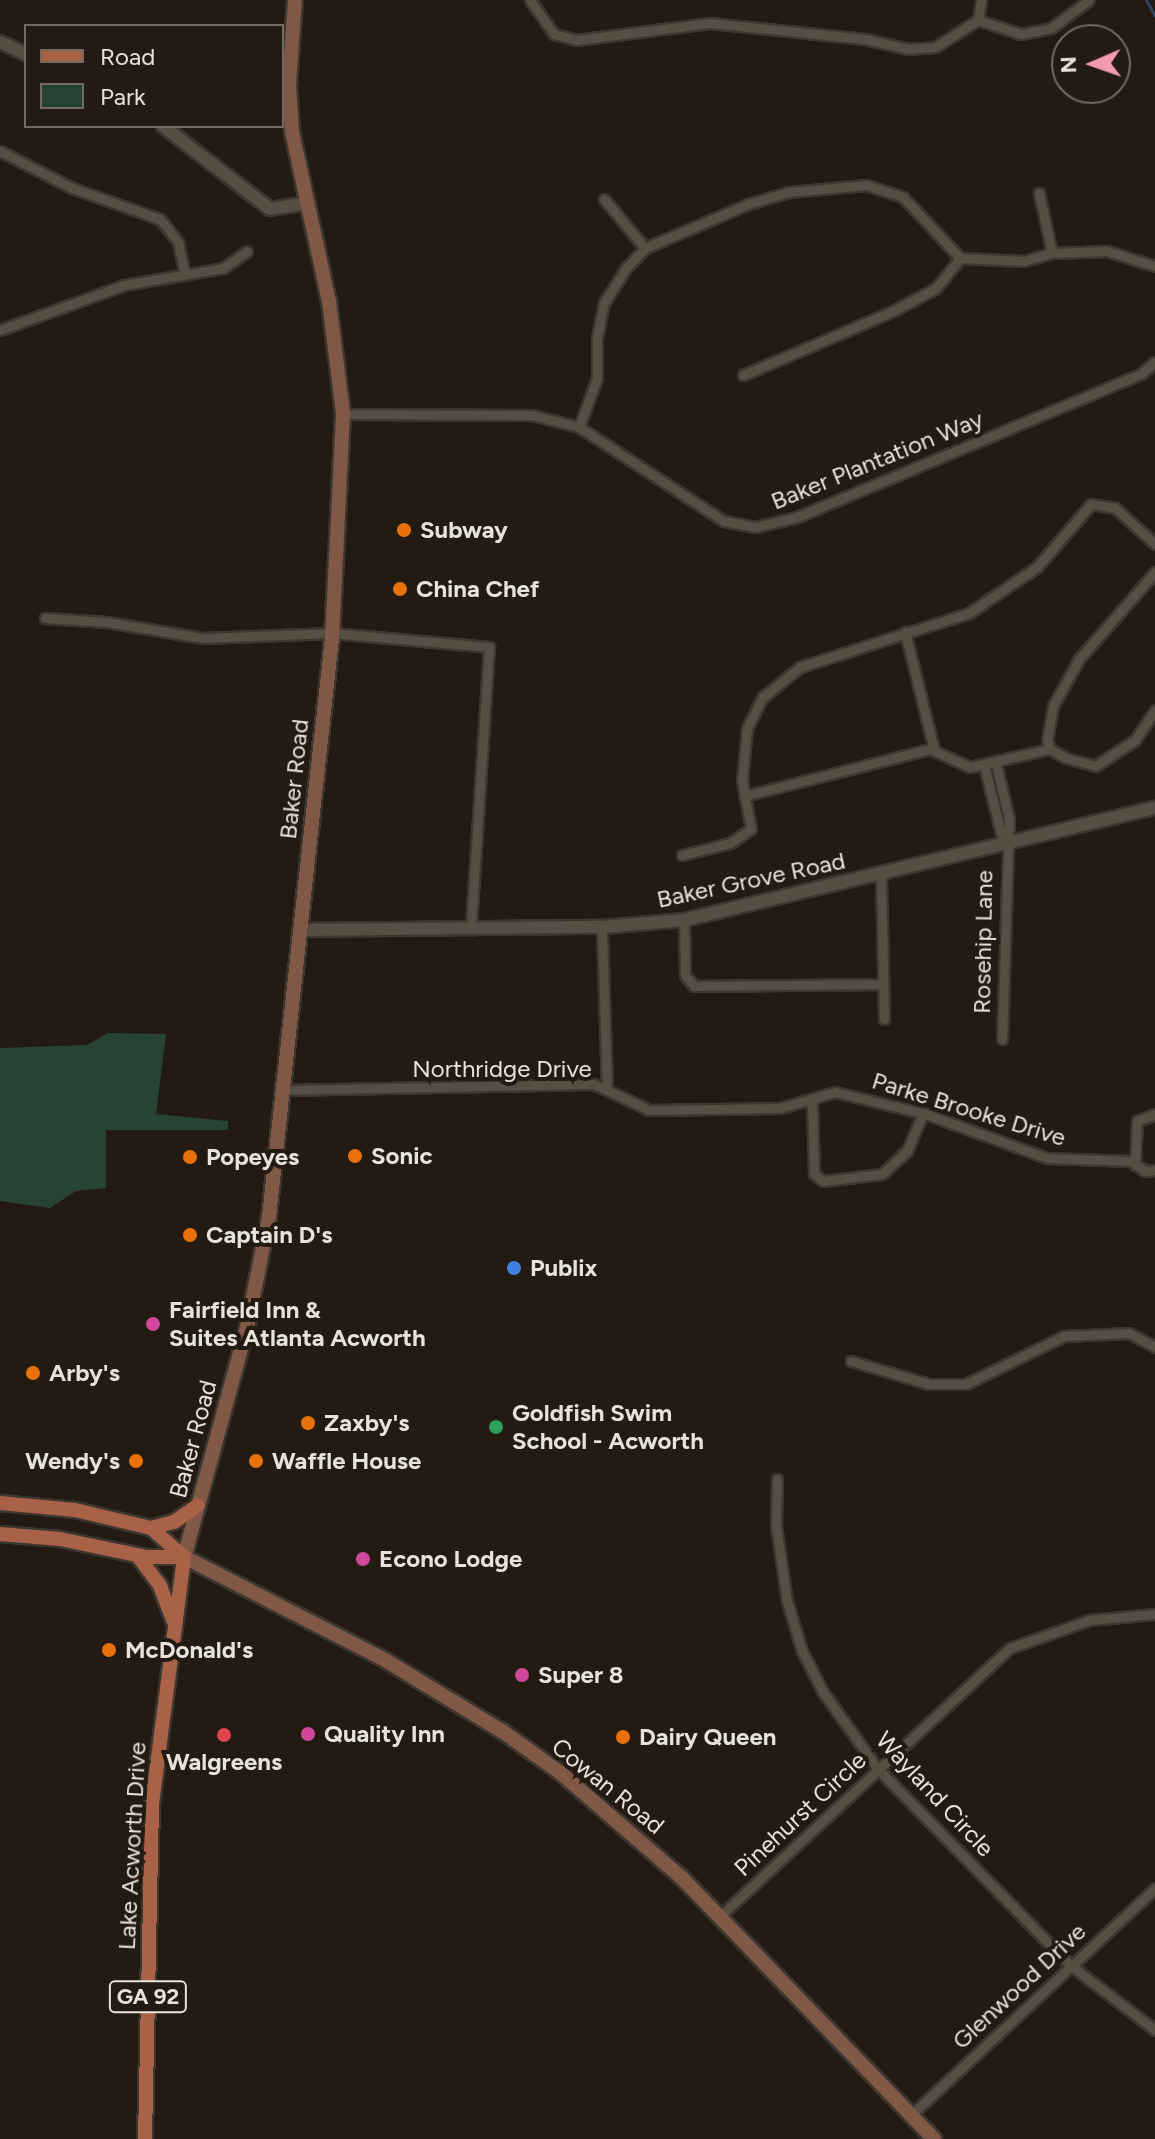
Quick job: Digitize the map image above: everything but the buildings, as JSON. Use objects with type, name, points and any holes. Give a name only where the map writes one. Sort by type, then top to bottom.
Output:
[{"type":"main road","name":"Baker Road","points":[[184,1557],[250,1313],[269,1217],[332,633],[343,414],[329,301],[306,203],[289,85],[295,0]]},
{"type":"main road","points":[[0,1503],[75,1510],[151,1528],[174,1522],[198,1505]]},
{"type":"main road","points":[[151,1528],[184,1557]]},
{"type":"main road","points":[[0,1534],[137,1555],[184,1557]]},
{"type":"main road","points":[[137,1555],[160,1586],[175,1623]]},
{"type":"main road","name":"Lake Acworth Drive","points":[[145,2139],[152,1804],[184,1557]]},
{"type":"main road","name":"Cowan Road","points":[[184,1557],[385,1660],[502,1731],[601,1805],[719,1917],[934,2139]]},
{"type":"street","points":[[530,0],[554,34],[576,40],[710,23],[865,39],[908,49],[935,47],[978,20],[981,0]]},
{"type":"street","points":[[978,20],[1021,34],[1051,28],[1089,0]]},
{"type":"street","points":[[0,42],[24,53]]},
{"type":"street","points":[[166,128],[270,209],[306,203]]},
{"type":"street","points":[[0,151],[72,188],[160,219],[178,242],[185,274]]},
{"type":"street","points":[[579,427],[597,378],[597,338],[604,303],[645,248],[748,204],[789,192],[866,185],[903,197],[960,258],[1024,261],[1052,253],[1107,251],[1155,266]]},
{"type":"street","points":[[1039,193],[1052,253]]},
{"type":"street","points":[[604,199],[645,248]]},
{"type":"street","points":[[0,330],[124,285],[223,268],[247,251]]},
{"type":"street","points":[[743,375],[893,311],[936,288],[960,258]]},
{"type":"street","name":"Baker Plantation Way","points":[[343,414],[532,415],[579,427],[724,521],[755,527],[797,517],[1141,374],[1155,362]]},
{"type":"street","points":[[682,855],[746,835],[751,829],[744,796],[747,728],[776,683],[828,655],[969,613],[1016,583],[1091,504],[1115,508],[1155,544]]},
{"type":"street","points":[[1050,749],[1049,719],[1071,673],[1155,572]]},
{"type":"street","points":[[45,618],[107,622],[203,638],[332,633],[489,647],[471,929]]},
{"type":"street","points":[[905,632],[934,749],[956,764],[996,764],[1050,749],[1086,767],[1108,762],[1135,740],[1155,710]]},
{"type":"street","points":[[744,796],[934,749]]},
{"type":"street","points":[[996,764],[1009,819],[1004,845]]},
{"type":"street","points":[[984,765],[1004,845]]},
{"type":"street","name":"Baker Grove Road","points":[[300,930],[602,927],[684,920],[1155,808]]},
{"type":"street","name":"Rosehip Lane","points":[[1002,1039],[1004,845]]},
{"type":"street","points":[[881,874],[884,1019]]},
{"type":"street","points":[[684,920],[685,975],[694,986],[883,984]]},
{"type":"street","name":"Northridge Drive","points":[[283,1090],[593,1084],[607,1090],[602,927]]},
{"type":"street","name":"Parke Brooke Drive","points":[[607,1090],[649,1110],[780,1108],[812,1102],[835,1092],[923,1113],[1047,1158],[1135,1165],[1155,1170]]},
{"type":"street","points":[[812,1102],[814,1174],[823,1181],[882,1174],[914,1142],[923,1113]]},
{"type":"street","points":[[1135,1165],[1137,1121],[1155,1114]]},
{"type":"street","points":[[851,1361],[929,1384],[966,1384],[1037,1346],[1075,1334],[1129,1333],[1155,1347]]},
{"type":"street","name":"Wayland Circle","points":[[777,1479],[781,1568],[802,1651],[823,1692],[878,1769],[1070,1965],[1155,2030]]},
{"type":"street","name":"Pinehurst Circle","points":[[719,1917],[1010,1648],[1089,1620],[1155,1614]]},
{"type":"street","name":"Glenwood Drive","points":[[911,2115],[1155,1888]]},
{"type":"green space","points":[[108,1033],[166,1034],[156,1114],[228,1121],[228,1130],[106,1130],[106,1188],[76,1191],[50,1208],[0,1201],[0,1048],[87,1045]]},
{"type":"waterway","points":[[1146,0],[1155,16]]},
{"type":"place","name":"Subway","points":[[404,530]]},
{"type":"place","name":"China Chef","points":[[400,589]]},
{"type":"place","name":"Sonic","points":[[355,1156]]},
{"type":"place","name":"Popeyes","points":[[190,1157]]},
{"type":"place","name":"Captain D's","points":[[190,1235]]},
{"type":"place","name":"Publix","points":[[514,1268]]},
{"type":"place","name":"Fairfield Inn & Suites Atlanta Acworth","points":[[153,1324]]},
{"type":"place","name":"Arby's","points":[[33,1373]]},
{"type":"place","name":"Zaxby's","points":[[308,1423]]},
{"type":"place","name":"Goldfish Swim School - Acworth","points":[[496,1427]]},
{"type":"place","name":"Wendy's","points":[[136,1461]]},
{"type":"place","name":"Waffle House","points":[[256,1461]]},
{"type":"place","name":"Econo Lodge","points":[[363,1559]]},
{"type":"place","name":"McDonald's","points":[[109,1650]]},
{"type":"place","name":"Super 8","points":[[522,1675]]},
{"type":"place","name":"Quality Inn","points":[[308,1734]]},
{"type":"place","name":"Walgreens","points":[[224,1735]]},
{"type":"place","name":"Dairy Queen","points":[[623,1737]]}]
